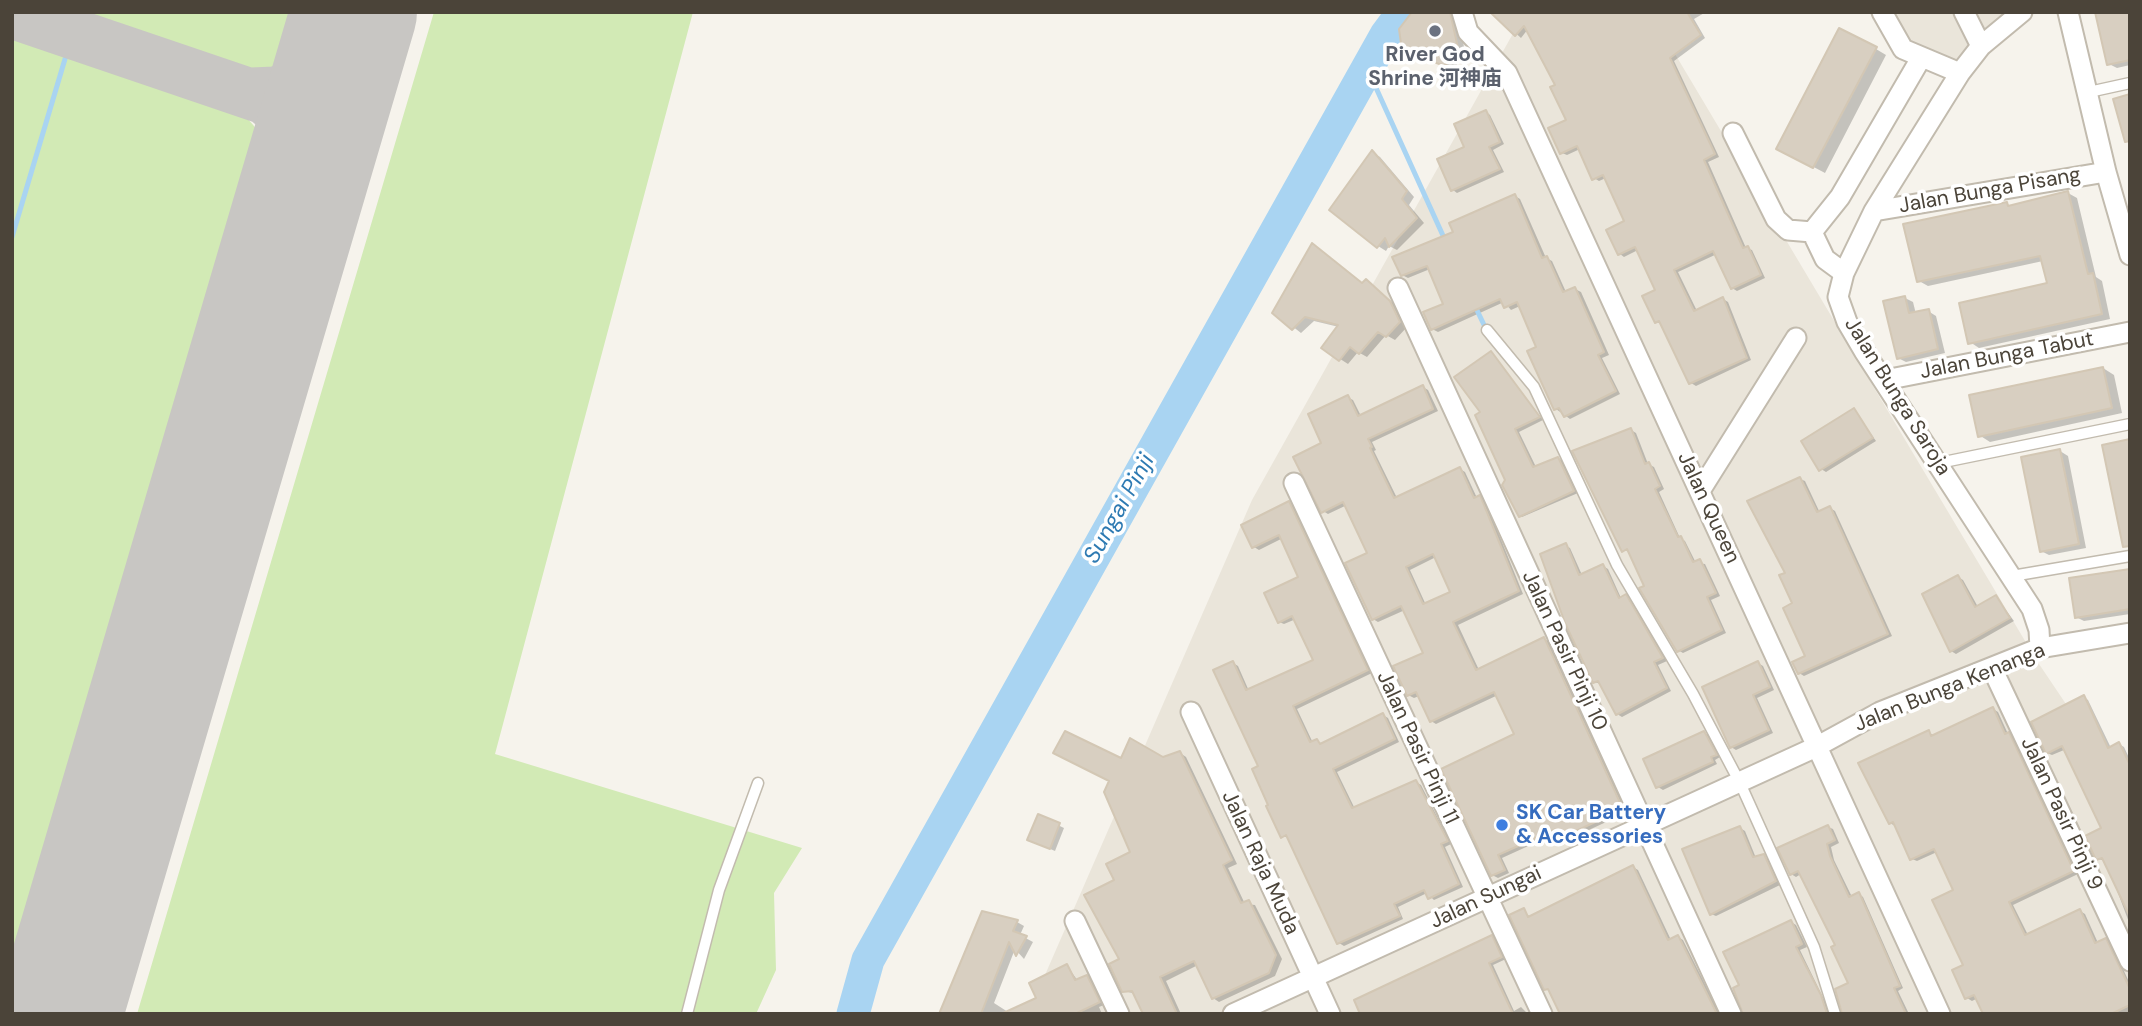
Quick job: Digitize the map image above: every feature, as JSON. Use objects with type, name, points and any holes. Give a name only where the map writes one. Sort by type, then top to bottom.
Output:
[{"type":"street","name":"Jalan Queen","points":[[1462,12],[1468,32],[1507,73],[1940,1014]]},
{"type":"street","points":[[1882,12],[1903,48],[1960,73]]},
{"type":"street","points":[[1964,12],[1981,46]]},
{"type":"street","name":"Jalan Bunga Saroja","points":[[2022,12],[1981,46],[1960,73],[1874,211],[1844,273],[1838,297],[1847,321],[2032,609],[2039,629],[2040,648]]},
{"type":"street","points":[[2068,12],[2106,172],[2130,254]]},
{"type":"street","points":[[1812,232],[1840,197],[1922,58]]},
{"type":"street","points":[[1733,133],[1776,219],[1788,230],[1812,232]]},
{"type":"street","name":"Jalan Bunga Pisang","points":[[1874,211],[2106,172]]},
{"type":"street","points":[[1812,232],[1825,259],[1844,273]]},
{"type":"street","name":"Jalan Pasir Pinji 10","points":[[1398,288],[1731,1014]]},
{"type":"street","name":"Jalan Bunga Tabut","points":[[1885,380],[2130,332]]},
{"type":"street","points":[[1700,491],[1796,338]]},
{"type":"street","name":"Jalan Pasir Pinji 11","points":[[1294,483],[1542,1014]]},
{"type":"street","name":"Jalan Bunga Kenanga","points":[[1816,747],[1859,722],[2040,648],[2130,633]]},
{"type":"street","name":"Jalan Pasir Pinji 9","points":[[1992,667],[2130,961]]},
{"type":"street","name":"Jalan Raja Muda","points":[[1191,712],[1330,1014]]},
{"type":"street","name":"Jalan Sungai","points":[[1233,1014],[1816,747]]},
{"type":"street","points":[[1075,920],[1119,1014]]},
{"type":"lane","points":[[2089,92],[2130,83]]},
{"type":"lane","points":[[1487,330],[1534,387],[1618,565],[1693,694],[1740,783],[1814,947],[1835,1014]]},
{"type":"lane","points":[[1939,463],[2130,424]]},
{"type":"lane","points":[[2011,576],[2130,556]]},
{"type":"lane","points":[[687,1014],[719,890],[758,783]]},
{"type":"shaded area","points":[[1525,12],[1650,12],[2037,661],[2130,799],[2130,1014],[1028,1014],[1252,500]]},
{"type":"shaded area","points":[[1873,12],[2033,12],[1960,73],[1921,58]]},
{"type":"green space","points":[[57,12],[297,12],[280,71],[269,77],[252,76]]},
{"type":"green space","points":[[434,12],[693,12],[495,754],[802,848],[774,893],[776,970],[756,1014],[137,1014]]},
{"type":"green space","points":[[12,36],[227,102],[241,111],[260,133],[12,976]]},
{"type":"building","points":[[1412,12],[1450,12],[1458,48],[1445,66],[1402,51],[1399,29]]},
{"type":"building","points":[[1490,12],[1687,12],[1701,35],[1670,58],[1715,154],[1704,160],[1743,248],[1748,246],[1761,275],[1731,289],[1713,251],[1674,270],[1694,311],[1723,297],[1747,358],[1689,384],[1659,321],[1655,323],[1642,296],[1655,290],[1635,247],[1618,255],[1606,230],[1624,221],[1603,175],[1592,180],[1577,146],[1560,154],[1548,128],[1566,120],[1550,87],[1555,85],[1524,26],[1515,36]]},
{"type":"building","points":[[2095,12],[2130,12],[2130,60],[2107,65]]},
{"type":"building","points":[[1839,28],[1877,47],[1813,168],[1776,149]]},
{"type":"building","points":[[2130,94],[2130,141],[2125,142],[2113,99]]},
{"type":"building","points":[[1486,110],[1500,142],[1489,147],[1500,169],[1451,191],[1437,159],[1464,147],[1454,124]]},
{"type":"building","points":[[1372,150],[1407,191],[1402,199],[1417,218],[1389,247],[1385,238],[1377,248],[1329,210]]},
{"type":"building","points":[[2068,191],[2088,274],[2093,273],[2102,314],[1968,344],[1959,303],[2047,283],[2040,256],[1917,282],[1903,224],[2007,202],[2008,206]]},
{"type":"building","points":[[1515,194],[1542,258],[1547,256],[1563,292],[1575,287],[1604,352],[1598,355],[1616,391],[1564,417],[1559,408],[1554,410],[1527,351],[1536,347],[1517,302],[1504,308],[1500,299],[1431,330],[1423,312],[1443,304],[1427,266],[1401,276],[1392,257],[1453,232],[1449,223]]},
{"type":"building","points":[[1312,243],[1362,283],[1366,279],[1390,301],[1400,322],[1386,337],[1378,332],[1359,354],[1350,347],[1339,361],[1321,348],[1338,325],[1305,317],[1292,330],[1272,313]]},
{"type":"building","points":[[1905,296],[1909,313],[1929,309],[1938,349],[1897,359],[1883,301]]},
{"type":"building","points":[[1491,351],[1540,417],[1515,429],[1533,467],[1558,457],[1574,491],[1519,517],[1502,485],[1505,480],[1475,415],[1480,412],[1454,377]]},
{"type":"building","points":[[2103,367],[2112,408],[1978,437],[1969,395]]},
{"type":"building","points":[[1423,385],[1433,409],[1368,439],[1372,447],[1370,448],[1394,498],[1460,467],[1474,498],[1480,495],[1519,591],[1453,622],[1476,670],[1544,637],[1623,809],[1561,838],[1556,829],[1498,855],[1505,870],[1491,876],[1441,769],[1514,734],[1494,692],[1430,722],[1416,692],[1407,696],[1393,666],[1423,653],[1401,606],[1372,620],[1345,563],[1367,553],[1343,502],[1321,513],[1293,457],[1321,443],[1308,414],[1348,395],[1358,416]],"holes":[[[1433,554],[1450,592],[1423,604],[1406,567]]]},
{"type":"building","points":[[1854,408],[1873,438],[1819,471],[1801,441]]},
{"type":"building","points":[[1631,428],[1645,464],[1649,462],[1660,486],[1655,489],[1678,537],[1681,536],[1693,562],[1700,559],[1716,593],[1707,597],[1722,630],[1677,652],[1639,588],[1644,586],[1627,549],[1622,552],[1572,451]]},
{"type":"building","points":[[2130,439],[2130,546],[2123,547],[2102,445]]},
{"type":"building","points":[[2060,449],[2079,544],[2040,552],[2021,457]]},
{"type":"building","points":[[1800,477],[1817,512],[1830,506],[1888,634],[1798,674],[1792,662],[1805,656],[1783,608],[1792,603],[1779,575],[1785,573],[1747,501]]},
{"type":"building","points":[[1289,501],[1368,670],[1293,706],[1310,742],[1317,739],[1320,744],[1383,713],[1395,739],[1333,769],[1352,808],[1416,780],[1448,841],[1441,844],[1459,884],[1428,899],[1424,890],[1394,904],[1400,916],[1337,944],[1286,835],[1281,838],[1266,806],[1268,805],[1252,769],[1258,766],[1213,670],[1233,661],[1246,690],[1313,660],[1292,616],[1278,623],[1264,593],[1298,577],[1279,535],[1252,548],[1241,525]]},
{"type":"building","points":[[1566,543],[1579,575],[1603,564],[1619,598],[1626,594],[1663,658],[1654,662],[1667,688],[1616,715],[1598,681],[1593,683],[1565,623],[1540,554]]},
{"type":"building","points":[[2130,569],[2130,609],[2075,618],[2069,578]]},
{"type":"building","points":[[1958,575],[1975,607],[1996,595],[2010,618],[1950,652],[1922,594]]},
{"type":"building","points":[[1758,661],[1770,687],[1753,695],[1769,730],[1730,748],[1702,687]]},
{"type":"building","points":[[2084,695],[2108,748],[2119,742],[2130,765],[2130,917],[2102,858],[2096,860],[2085,836],[2101,828],[2062,746],[2046,754],[2031,722]]},
{"type":"building","points":[[1993,707],[2005,734],[2009,732],[2074,871],[2009,902],[2025,935],[2080,909],[2095,943],[2106,938],[2130,989],[2130,1005],[2111,1014],[1983,1014],[1974,995],[1965,999],[1952,970],[1963,965],[1932,900],[1953,890],[1934,849],[1910,860],[1893,822],[1889,824],[1858,763],[1929,730],[1931,736]]},
{"type":"building","points":[[1065,731],[1121,758],[1130,738],[1163,757],[1180,751],[1232,860],[1223,865],[1241,903],[1249,900],[1276,955],[1269,973],[1212,999],[1194,961],[1160,977],[1177,1014],[1143,1014],[1132,991],[1122,992],[1109,964],[1119,959],[1084,895],[1114,880],[1106,864],[1130,852],[1104,792],[1109,781],[1053,753]]},
{"type":"building","points":[[1704,731],[1717,755],[1711,757],[1713,762],[1656,788],[1643,759]]},
{"type":"building","points":[[1038,814],[1060,823],[1050,849],[1027,840]]},
{"type":"building","points":[[1828,825],[1835,840],[1827,844],[1830,856],[1849,897],[1859,892],[1900,986],[1894,988],[1906,1014],[1842,1014],[1835,989],[1848,983],[1831,947],[1835,945],[1798,871],[1790,875],[1777,848]]},
{"type":"building","points":[[1740,826],[1753,857],[1764,854],[1776,881],[1710,915],[1682,849]]},
{"type":"building","points":[[1633,865],[1668,940],[1678,935],[1717,1014],[1560,1014],[1548,989],[1544,990],[1509,915],[1524,908],[1528,917]]},
{"type":"building","points":[[982,911],[1018,920],[1013,931],[1027,936],[1016,956],[1009,942],[981,1014],[939,1014]]},
{"type":"building","points":[[1791,920],[1802,944],[1796,947],[1821,995],[1827,1014],[1743,1014],[1733,988],[1739,985],[1723,952]]},
{"type":"building","points":[[1492,935],[1502,957],[1489,963],[1513,1014],[1360,1014],[1354,1000]]},
{"type":"building","points":[[1067,964],[1075,980],[1087,975],[1100,1002],[1075,1014],[1001,1014],[1036,998],[1029,983]]},
{"type":"waterway","name":"Sungai Pinji","points":[[853,1014],[868,960],[1386,35],[1403,12]]},
{"type":"waterway","points":[[12,237],[65,59]]},
{"type":"waterway","points":[[1367,68],[1445,240]]},
{"type":"waterway","points":[[1474,304],[1486,329]]},
{"type":"taxiway","points":[[12,13],[265,99],[278,110],[295,138],[302,171],[300,194]]},
{"type":"taxiway","points":[[252,93],[275,92],[301,84],[333,59],[347,37]]},
{"type":"runway","points":[[59,1014],[354,12]]},
{"type":"place","name":"River God Shrine 河神庙","points":[[1435,31]]},
{"type":"place","name":"SK Car Battery & Accessories","points":[[1502,825]]}]
